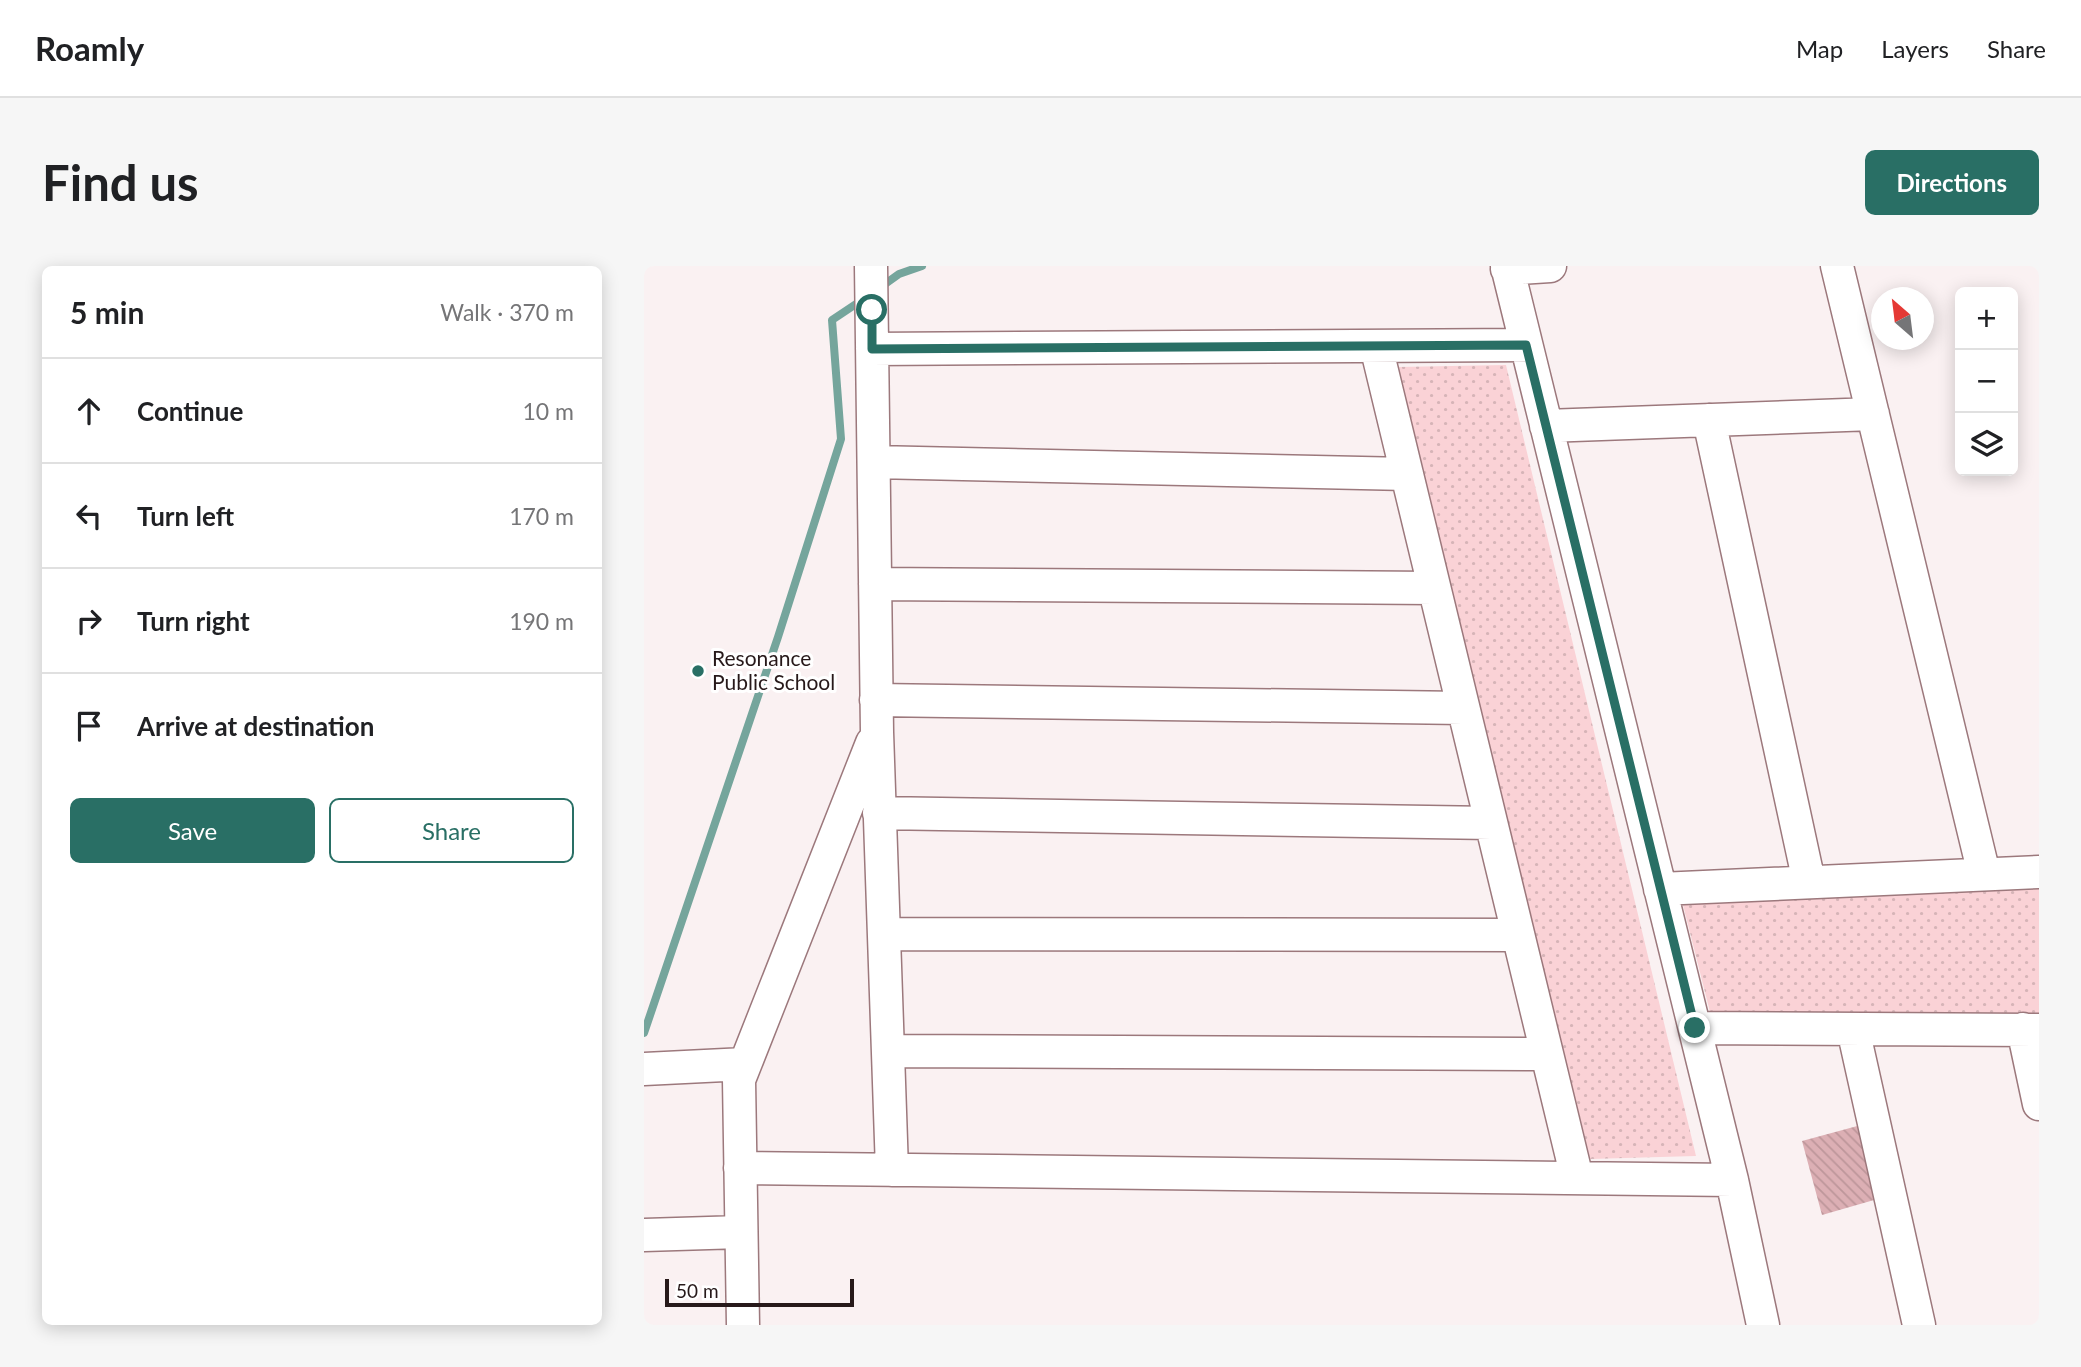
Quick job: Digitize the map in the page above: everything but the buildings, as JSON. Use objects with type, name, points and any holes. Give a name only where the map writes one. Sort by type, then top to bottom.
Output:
[{"type":"street","points":[[1550,266],[1507,267],[1732,1180],[1762,1325]]},
{"type":"street","points":[[1837,266],[1984,874]]},
{"type":"street","points":[[872,268],[876,700],[892,1170]]},
{"type":"street","points":[[872,349],[1526,345]]},
{"type":"street","points":[[1376,346],[1577,1178]]},
{"type":"street","points":[[1546,426],[1873,414]]},
{"type":"street","points":[[1709,420],[1810,882]]},
{"type":"street","points":[[874,463],[1407,474]]},
{"type":"street","points":[[875,584],[1434,587]]},
{"type":"street","points":[[876,700],[1463,708]]},
{"type":"street","points":[[743,1325],[739,1080],[877,732]]},
{"type":"street","points":[[879,813],[1491,822]]},
{"type":"street","points":[[1660,889],[2039,872]]},
{"type":"street","points":[[884,934],[1518,935]]},
{"type":"street","points":[[1695,1028],[2031,1030],[2039,1104]]},
{"type":"street","points":[[1853,1029],[1919,1325]]},
{"type":"street","points":[[888,1051],[1547,1054]]},
{"type":"street","points":[[648,1069],[745,1064]]},
{"type":"street","points":[[740,1168],[1732,1180]]},
{"type":"street","points":[[644,1235],[741,1232]]},
{"type":"shaded area","points":[[1506,365],[1696,1156],[1590,1159],[1397,367]]},
{"type":"shaded area","points":[[2039,884],[2039,1014],[1710,1012],[1681,897]]},
{"type":"waterway","points":[[878,289],[899,274],[922,266]]},
{"type":"waterway","points":[[644,1033],[778,637],[841,439],[832,320],[865,298]]},
{"type":"place","name":"Resonance Public School","points":[[698,671]]},
{"type":"route","points":[[872,310],[872,349],[1526,345],[1695,1028]]}]
